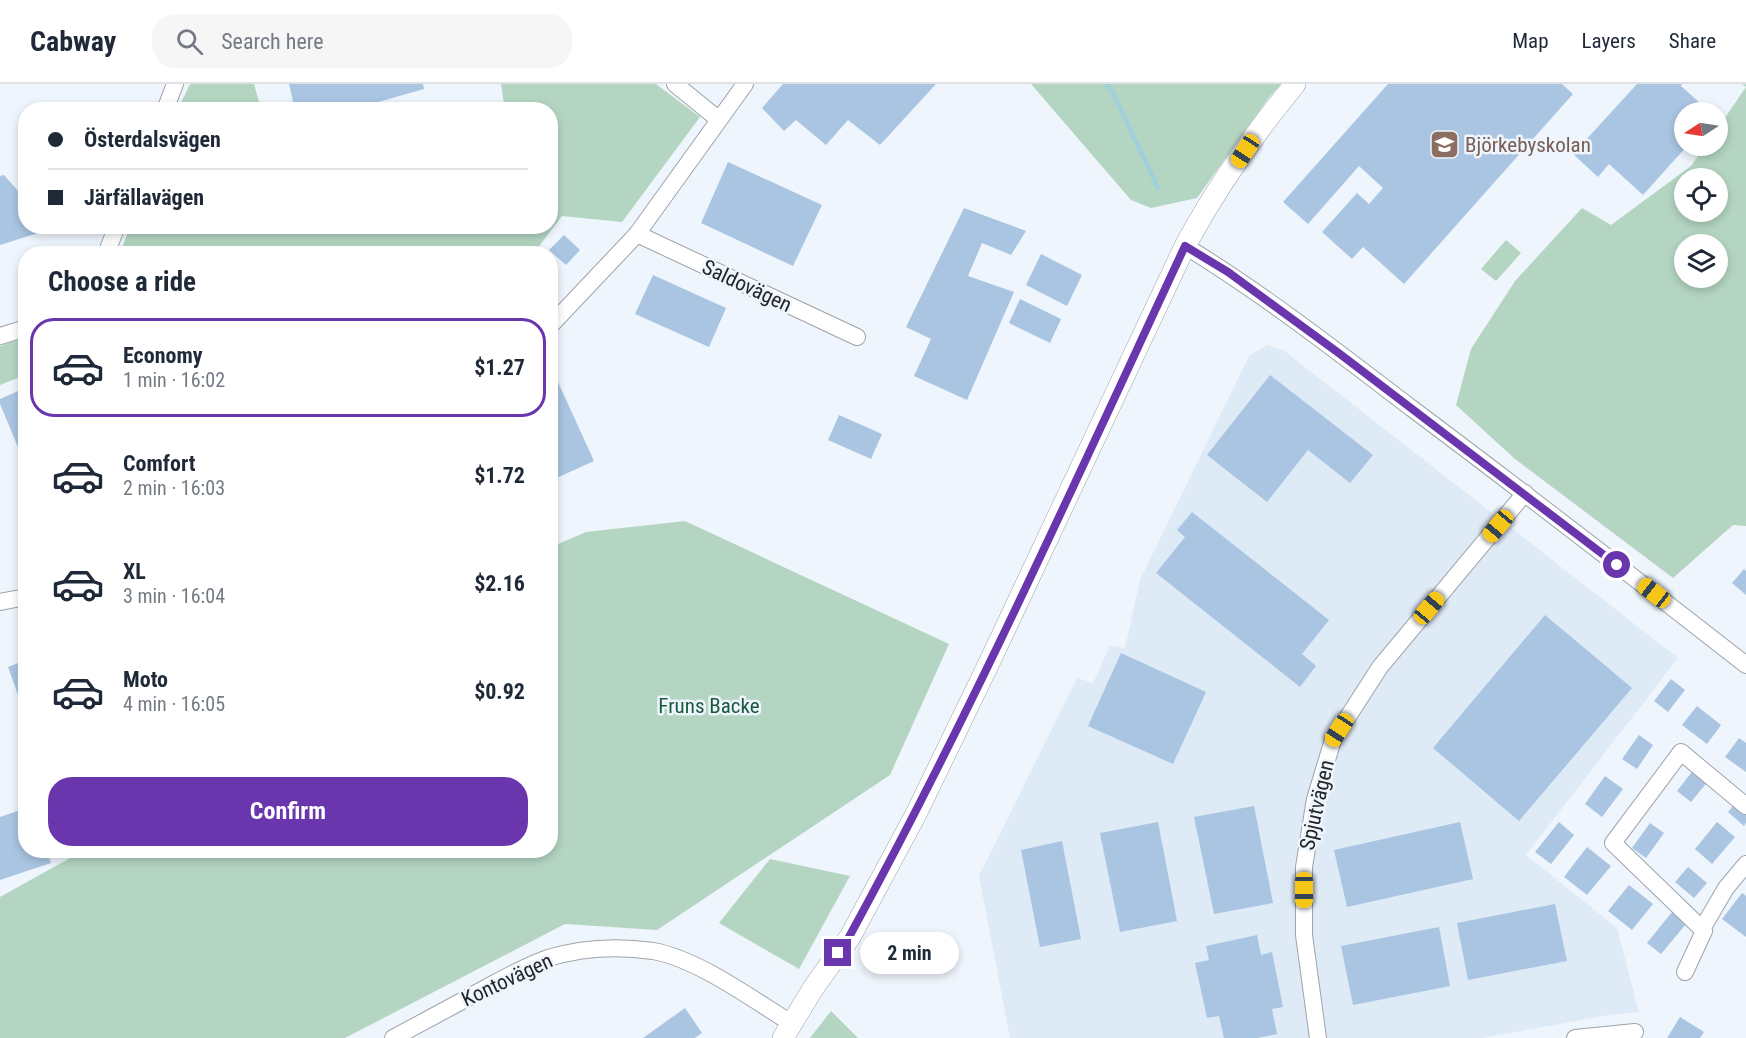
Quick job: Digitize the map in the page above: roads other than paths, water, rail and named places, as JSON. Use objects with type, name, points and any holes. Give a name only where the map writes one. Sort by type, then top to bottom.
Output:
[{"type":"street","points":[[168,102],[175,84]]},
{"type":"street","points":[[675,84],[718,119]]},
{"type":"street","points":[[558,318],[637,234],[745,84]]},
{"type":"street","points":[[784,1033],[849,937],[916,814],[990,662],[1185,246],[1200,219],[1267,117],[1295,84]]},
{"type":"street","name":"Saldovägen","points":[[637,234],[857,337]]},
{"type":"street","points":[[1185,246],[1228,272],[1322,340],[1525,493],[1746,665]]},
{"type":"street","points":[[0,336],[18,330]]},
{"type":"street","name":"Spjutvägen","points":[[1318,1038],[1304,935],[1304,867],[1315,799],[1333,740],[1380,667],[1525,493]]},
{"type":"street","points":[[0,602],[18,599]]},
{"type":"street","points":[[1702,929],[1613,843],[1681,752],[1746,806]]},
{"type":"street","points":[[1685,972],[1704,931],[1702,929],[1726,888],[1746,864]]},
{"type":"street","name":"Kontovägen","points":[[393,1038],[520,970],[548,958],[576,951],[617,949],[654,952],[692,965],[726,982],[784,1033]]},
{"type":"street","points":[[1575,1038],[1635,1032],[1631,1038]]},
{"type":"waterway","points":[[1106,84],[1113,93],[1158,188]]},
{"type":"place","name":"Björkebyskolan","points":[[1444,145]]},
{"type":"park label","name":"Fruns Backe","points":[[709,706]]}]
